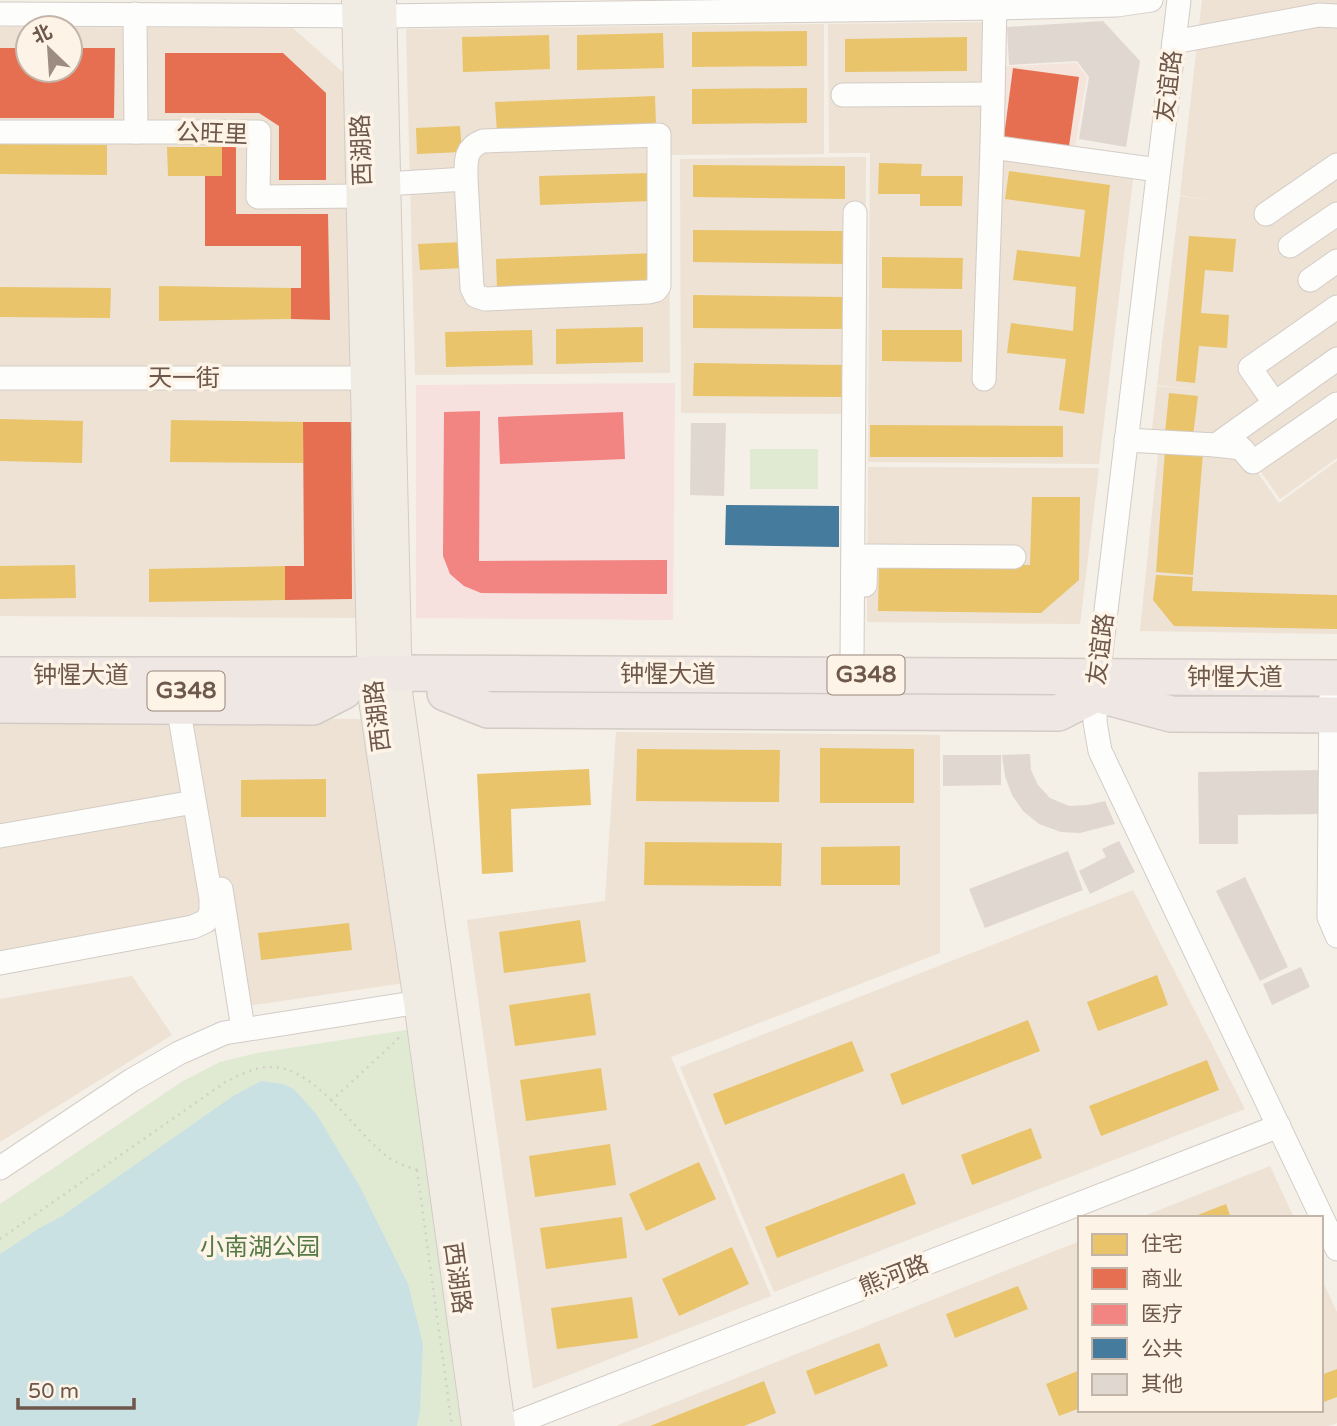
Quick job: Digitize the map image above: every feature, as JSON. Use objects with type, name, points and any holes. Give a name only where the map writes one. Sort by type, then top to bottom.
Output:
[{"type":"highway","points":[[1335,694],[1171,715],[1097,685],[1059,663],[479,657],[444,683],[488,710],[1058,713],[1097,685],[1200,663],[1335,694]]},
{"type":"highway","points":[[0,659],[309,660],[372,683]]},
{"type":"highway","name":"钟惺大道","points":[[0,675],[444,683]]},
{"type":"highway","points":[[0,705],[313,707],[372,683]]},
{"type":"highway","name":"钟惺大道","points":[[0,691],[372,683]]},
{"type":"main road","name":"西湖路","points":[[370,8],[374,190],[372,683],[500,1426]]},
{"type":"main road","name":"西湖路","points":[[374,190],[367,378],[372,683],[419,1002],[430,1171],[477,1426]]},
{"type":"street","points":[[0,14],[41,7],[135,15],[370,8],[1117,5],[1151,0]]},
{"type":"street","name":"友谊路","points":[[1179,0],[1097,685],[1095,722],[1100,751],[1321,1216]]},
{"type":"street","points":[[984,379],[995,4]]},
{"type":"street","points":[[135,15],[136,132]]},
{"type":"street","points":[[1174,42],[1319,15],[1337,16]]},
{"type":"street","points":[[843,95],[993,94]]},
{"type":"street","name":"公旺里","points":[[0,132],[258,132],[258,197],[374,190]]},
{"type":"street","points":[[659,135],[659,286],[648,292],[485,299],[477,296],[472,288],[466,179],[468,150],[482,141],[659,135]]},
{"type":"street","points":[[992,147],[1158,170]]},
{"type":"street","points":[[1266,214],[1337,165]]},
{"type":"street","points":[[374,190],[466,179]]},
{"type":"street","points":[[855,213],[858,661]]},
{"type":"street","points":[[1290,246],[1337,214]]},
{"type":"street","points":[[1310,280],[1337,261]]},
{"type":"street","points":[[1274,402],[1250,368],[1337,307]]},
{"type":"street","points":[[1216,445],[1337,359]]},
{"type":"street","name":"天一街","points":[[0,378],[367,378]]},
{"type":"street","points":[[1126,440],[1241,448],[1252,462],[1337,404]]},
{"type":"street","points":[[858,661],[866,556],[1014,558]]},
{"type":"street","points":[[1335,694],[1329,917],[1337,936]]},
{"type":"street","points":[[0,963],[193,927],[206,921],[211,912],[211,898],[194,802],[185,706]]},
{"type":"street","points":[[185,706],[243,1029]]},
{"type":"street","points":[[0,836],[194,802]]},
{"type":"street","points":[[0,1168],[132,1080],[179,1052],[224,1033],[419,1002]]},
{"type":"street","name":"熊河路","points":[[508,1426],[1279,1126]]},
{"type":"street","name":"友谊路","points":[[1323,1219],[1337,1249]]},
{"type":"path","points":[[331,1101],[397,1040],[419,1002]]},
{"type":"path","points":[[0,1239],[227,1081],[270,1067],[296,1073],[331,1101],[390,1159],[430,1171],[452,1426]]},
{"type":"shaded area","points":[[1202,0],[1337,0],[1337,458],[1280,499],[1240,442],[1151,438],[1157,386],[1200,390],[1157,385],[1180,196],[1212,201],[1180,195]]},
{"type":"shaded area","points":[[991,22],[989,153],[1134,171],[1099,464],[868,462],[870,153],[829,153],[828,24]]},
{"type":"shaded area","points":[[824,24],[824,154],[669,155],[670,373],[415,375],[406,29]]},
{"type":"shaded area","points":[[0,27],[14,27],[14,84],[84,84],[84,27],[293,28],[348,77],[356,367],[0,367]]},
{"type":"shaded area","points":[[1076,63],[1087,77],[1073,157],[996,146],[997,67]]},
{"type":"shaded area","points":[[866,157],[864,414],[681,413],[680,159]]},
{"type":"shaded area","points":[[675,383],[673,620],[416,618],[416,385]]},
{"type":"shaded area","points":[[356,389],[362,618],[0,616],[0,390]]},
{"type":"shaded area","points":[[1159,445],[1241,449],[1279,503],[1337,461],[1337,634],[1140,631]]},
{"type":"shaded area","points":[[868,467],[1099,468],[1080,624],[867,622]]},
{"type":"shaded area","points":[[182,718],[218,931],[0,972],[0,719]]},
{"type":"shaded area","points":[[189,718],[363,719],[404,983],[234,1008]]},
{"type":"shaded area","points":[[616,732],[940,735],[940,953],[671,1057],[771,1296],[533,1389],[467,920],[605,901]]},
{"type":"shaded area","points":[[1133,890],[1245,1109],[774,1292],[680,1067]]},
{"type":"shaded area","points":[[132,976],[172,1035],[0,1142],[0,999]]},
{"type":"shaded area","points":[[1270,1166],[1293,1216],[1144,1216]]},
{"type":"shaded area","points":[[1078,1242],[1078,1412],[1323,1412],[1323,1282],[1337,1312],[1337,1423],[1328,1426],[616,1426]]},
{"type":"green space","points":[[750,449],[818,449],[818,489],[750,489]]},
{"type":"green space","name":"小南湖公园","points":[[413,1029],[466,1426],[0,1426],[0,1204],[183,1081],[220,1062],[257,1053]]},
{"type":"water","name":"小南湖公园","points":[[261,1081],[283,1084],[294,1089],[317,1115],[359,1185],[408,1284],[423,1344],[417,1426],[0,1426],[0,1254],[62,1216],[233,1096]]},
{"type":"building: 住宅","points":[[807,31],[807,66],[692,67],[692,32]]},
{"type":"building: 住宅","points":[[663,33],[664,68],[577,70],[577,35]]},
{"type":"building: 住宅","points":[[549,35],[550,69],[463,72],[462,37]]},
{"type":"building: 住宅","points":[[967,37],[967,71],[845,72],[845,39]]},
{"type":"building: 住宅","points":[[807,88],[807,123],[692,124],[692,89]]},
{"type":"building: 住宅","points":[[655,96],[656,127],[497,133],[495,102]]},
{"type":"building: 住宅","points":[[460,126],[462,152],[417,154],[416,128]]},
{"type":"building: 住宅","points":[[0,144],[107,145],[107,175],[0,174]]},
{"type":"building: 住宅","points":[[167,147],[222,147],[222,176],[168,176]]},
{"type":"building: 住宅","points":[[879,163],[922,164],[921,176],[963,176],[962,206],[920,206],[920,194],[878,194]]},
{"type":"building: 住宅","points":[[693,165],[845,166],[845,199],[693,197]]},
{"type":"building: 住宅","points":[[1009,171],[1110,185],[1084,414],[1059,410],[1066,359],[1007,353],[1011,323],[1073,331],[1076,287],[1013,280],[1017,250],[1080,257],[1085,210],[1005,199]]},
{"type":"building: 住宅","points":[[651,173],[652,201],[540,205],[539,176]]},
{"type":"building: 住宅","points":[[693,230],[845,231],[845,264],[693,262]]},
{"type":"building: 住宅","points":[[1189,236],[1236,239],[1233,272],[1205,270],[1201,313],[1229,315],[1227,348],[1199,346],[1195,383],[1176,381]]},
{"type":"building: 住宅","points":[[463,242],[464,268],[420,270],[418,244]]},
{"type":"building: 住宅","points":[[656,253],[657,284],[497,289],[496,259]]},
{"type":"building: 住宅","points":[[882,257],[963,258],[962,289],[882,288]]},
{"type":"building: 住宅","points":[[159,286],[291,288],[291,319],[159,321]]},
{"type":"building: 住宅","points":[[0,287],[111,288],[110,318],[0,317]]},
{"type":"building: 住宅","points":[[693,295],[845,297],[845,329],[693,328]]},
{"type":"building: 住宅","points":[[643,327],[643,362],[556,364],[556,329]]},
{"type":"building: 住宅","points":[[532,330],[533,365],[446,367],[445,332]]},
{"type":"building: 住宅","points":[[882,330],[962,330],[962,362],[882,361]]},
{"type":"building: 住宅","points":[[694,363],[846,365],[845,397],[693,396]]},
{"type":"building: 住宅","points":[[1169,393],[1198,396],[1193,437],[1165,433]]},
{"type":"building: 住宅","points":[[0,419],[83,421],[82,463],[0,461]]},
{"type":"building: 住宅","points":[[171,420],[303,422],[303,463],[170,462]]},
{"type":"building: 住宅","points":[[870,425],[1063,426],[1063,457],[870,457]]},
{"type":"building: 住宅","points":[[1165,450],[1203,453],[1193,575],[1156,572]]},
{"type":"building: 住宅","points":[[1032,497],[1080,497],[1079,580],[1041,613],[878,611],[879,563],[1030,565]]},
{"type":"building: 住宅","points":[[75,565],[76,598],[0,599],[0,566]]},
{"type":"building: 住宅","points":[[285,566],[285,600],[149,602],[149,569]]},
{"type":"building: 住宅","points":[[1156,575],[1193,577],[1192,591],[1337,595],[1337,629],[1174,626],[1153,600]]},
{"type":"building: 住宅","points":[[820,748],[914,749],[914,803],[820,803]]},
{"type":"building: 住宅","points":[[637,749],[780,750],[779,802],[636,801]]},
{"type":"building: 住宅","points":[[589,769],[591,805],[511,809],[513,872],[482,874],[477,774]]},
{"type":"building: 住宅","points":[[326,779],[326,817],[241,817],[241,780]]},
{"type":"building: 住宅","points":[[645,842],[782,843],[781,886],[644,885]]},
{"type":"building: 住宅","points":[[900,846],[900,885],[821,885],[821,847]]},
{"type":"building: 住宅","points":[[580,920],[586,962],[504,973],[499,932]]},
{"type":"building: 住宅","points":[[349,923],[352,950],[261,960],[258,933]]},
{"type":"building: 住宅","points":[[1157,975],[1168,1005],[1098,1031],[1087,1002]]},
{"type":"building: 住宅","points":[[590,993],[596,1035],[515,1046],[509,1005]]},
{"type":"building: 住宅","points":[[1028,1020],[1040,1051],[902,1105],[890,1074]]},
{"type":"building: 住宅","points":[[852,1041],[864,1071],[725,1125],[713,1094]]},
{"type":"building: 住宅","points":[[1207,1060],[1219,1090],[1101,1136],[1089,1106]]},
{"type":"building: 住宅","points":[[601,1068],[607,1110],[526,1121],[520,1080]]},
{"type":"building: 住宅","points":[[1031,1128],[1042,1158],[972,1185],[961,1155]]},
{"type":"building: 住宅","points":[[610,1144],[616,1185],[535,1197],[529,1156]]},
{"type":"building: 住宅","points":[[699,1162],[716,1199],[646,1231],[629,1194]]},
{"type":"building: 住宅","points":[[904,1173],[916,1204],[777,1258],[765,1227]]},
{"type":"building: 住宅","points":[[1226,1204],[1230,1216],[1195,1216]]},
{"type":"building: 住宅","points":[[622,1217],[627,1258],[546,1269],[540,1228]]},
{"type":"building: 住宅","points":[[732,1247],[749,1284],[679,1316],[662,1279]]},
{"type":"building: 住宅","points":[[1018,1286],[1028,1309],[955,1338],[946,1314]]},
{"type":"building: 住宅","points":[[632,1297],[638,1338],[557,1349],[551,1308]]},
{"type":"building: 住宅","points":[[879,1343],[888,1366],[815,1395],[806,1371]]},
{"type":"building: 住宅","points":[[1337,1369],[1337,1397],[1323,1402],[1323,1374]]},
{"type":"building: 住宅","points":[[1078,1371],[1078,1409],[1059,1416],[1046,1384]]},
{"type":"building: 住宅","points":[[764,1381],[776,1413],[744,1426],[650,1426]]},
{"type":"building: 商业","points":[[0,48],[14,48],[14,84],[84,84],[84,48],[115,48],[114,118],[0,118]]},
{"type":"building: 商业","points":[[165,53],[283,53],[326,93],[326,180],[279,180],[279,126],[259,113],[165,113]]},
{"type":"building: 商业","points":[[1013,68],[1079,77],[1068,153],[1003,144]]},
{"type":"building: 商业","points":[[222,147],[236,147],[236,214],[328,214],[330,320],[291,319],[291,288],[301,288],[301,246],[205,246],[205,176],[222,176]]},
{"type":"building: 商业","points":[[303,422],[351,422],[352,599],[285,600],[285,566],[304,566]]},
{"type":"building: 医疗","points":[[480,411],[479,561],[667,560],[667,594],[481,593],[464,586],[450,574],[443,556],[444,412]]},
{"type":"building: 医疗","points":[[623,412],[625,459],[500,464],[498,417]]},
{"type":"building: 公共","points":[[726,505],[839,506],[839,547],[725,545]]},
{"type":"building: 其他","points":[[1103,21],[1140,61],[1126,147],[1079,139],[1089,77],[1077,61],[1009,65],[1007,27]]},
{"type":"building: 其他","points":[[691,423],[726,423],[724,496],[690,495]]},
{"type":"building: 其他","points":[[1030,754],[1031,770],[1038,785],[1050,798],[1069,806],[1105,801],[1115,824],[1080,833],[1061,832],[1039,824],[1023,811],[1012,795],[1005,776],[1002,755]]},
{"type":"building: 其他","points":[[943,755],[1001,755],[1001,785],[943,786]]},
{"type":"building: 其他","points":[[1325,770],[1325,814],[1238,815],[1238,844],[1199,844],[1198,772]]},
{"type":"building: 其他","points":[[1119,841],[1135,872],[1090,894],[1079,871],[1106,857],[1102,849]]},
{"type":"building: 其他","points":[[1068,851],[1083,890],[985,928],[969,889]]},
{"type":"building: 其他","points":[[1245,877],[1288,967],[1260,981],[1216,891]]},
{"type":"building: 其他","points":[[1301,967],[1310,987],[1272,1005],[1263,984]]}]
